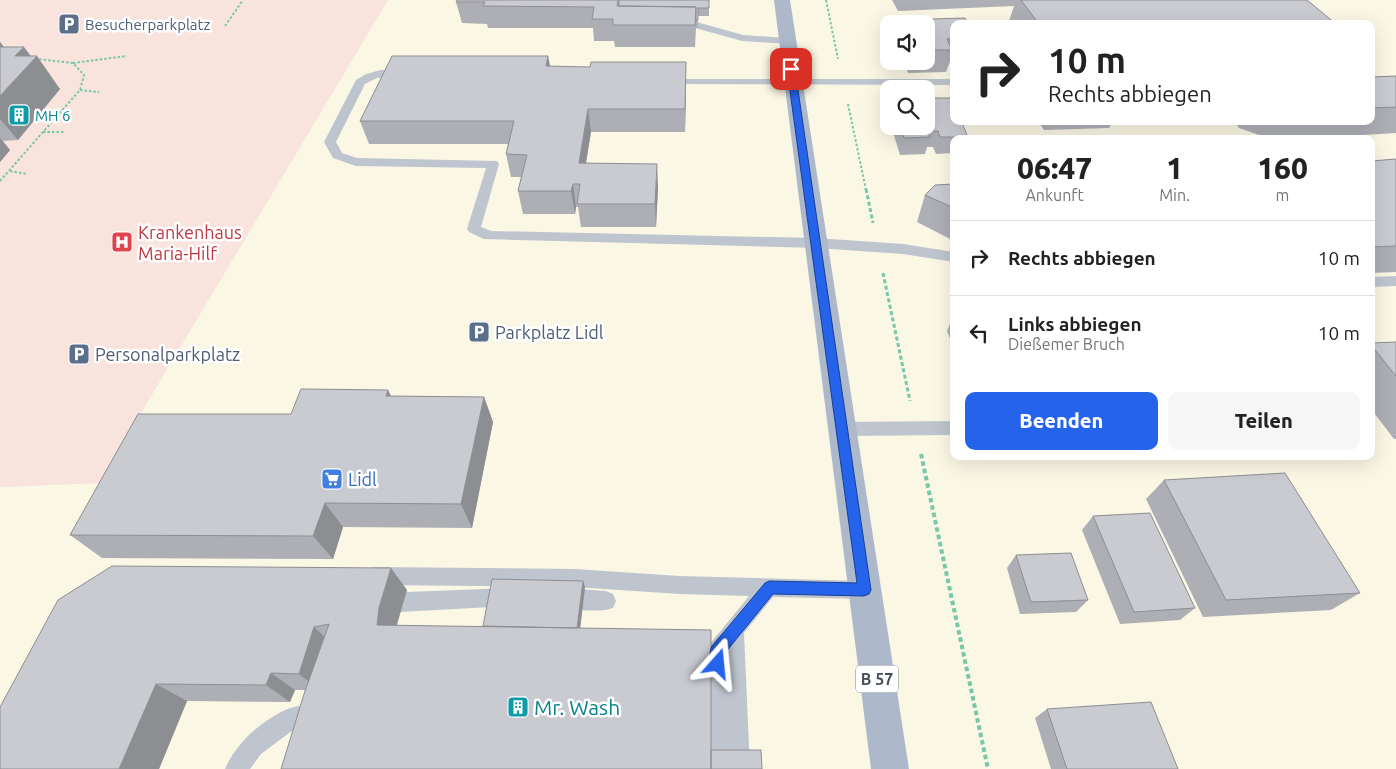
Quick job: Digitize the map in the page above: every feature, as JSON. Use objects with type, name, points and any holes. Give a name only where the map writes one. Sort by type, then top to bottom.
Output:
[{"type":"main road","name":"B 57","points":[[782,0],[890,769]]},
{"type":"lane","points":[[674,0],[674,19],[742,38],[787,41]]},
{"type":"lane","points":[[414,74],[376,74],[367,76],[360,82],[330,142],[337,155],[356,162],[494,164],[474,230],[489,236],[816,242],[878,247],[950,256]]},
{"type":"lane","points":[[646,82],[950,82]]},
{"type":"lane","points":[[1375,282],[1396,281]]},
{"type":"lane","points":[[842,429],[950,428]]},
{"type":"lane","points":[[352,576],[574,578],[680,585],[864,590]]},
{"type":"lane","points":[[721,769],[717,651],[769,587]]},
{"type":"lane","points":[[365,603],[539,597],[606,601]]},
{"type":"lane","points":[[734,631],[739,769]]},
{"type":"lane","points":[[679,716],[699,716],[718,693]]},
{"type":"lane","points":[[236,769],[253,746],[288,720],[326,710],[336,711]]},
{"type":"path","points":[[224,26],[243,0]]},
{"type":"path","points":[[826,0],[988,769]]},
{"type":"path","points":[[35,59],[73,63],[127,56]]},
{"type":"path","points":[[0,181],[80,90],[84,75],[73,63]]},
{"type":"path","points":[[80,90],[99,92]]},
{"type":"path","points":[[42,132],[65,132]]},
{"type":"path","points":[[9,171],[27,174]]},
{"type":"shaded area","name":"Krankenhaus Maria-Hilf","points":[[0,0],[388,0],[99,483],[0,487]]},
{"type":"shaded area","points":[[388,0],[1396,0],[1396,769],[0,769],[0,487],[99,483]]},
{"type":"building","points":[[457,0],[618,0],[617,6],[696,7],[695,25],[613,25],[613,19],[592,19],[594,7],[483,6],[485,2],[456,2]]},
{"type":"building","points":[[619,0],[709,0],[709,8],[698,8],[698,20],[696,20],[696,7],[619,6]]},
{"type":"building","points":[[1021,0],[1307,0],[1331,20],[1036,20]]},
{"type":"building","points":[[965,18],[966,20],[950,20],[950,39],[947,39],[950,50],[935,50],[935,19]]},
{"type":"building","points":[[0,47],[24,47],[15,56],[37,56],[0,96]]},
{"type":"building","points":[[392,56],[548,56],[546,66],[590,67],[591,62],[686,62],[685,109],[588,109],[579,163],[657,164],[655,204],[577,204],[580,184],[573,184],[571,191],[518,191],[527,155],[506,154],[514,121],[360,121]]},
{"type":"building","points":[[1396,76],[1396,107],[1375,108],[1375,77]]},
{"type":"building","points":[[935,98],[950,98],[950,125],[963,125],[967,135],[940,137],[938,131],[935,131]]},
{"type":"building","points":[[903,135],[929,135],[930,137],[904,138]]},
{"type":"building","points":[[1396,159],[1396,246],[1375,247],[1375,161]]},
{"type":"building","points":[[950,184],[950,206],[925,195],[935,185]]},
{"type":"building","points":[[1396,342],[1396,376],[1375,350],[1375,343]]},
{"type":"building","points":[[301,389],[388,390],[386,396],[484,397],[461,504],[325,503],[313,536],[70,535],[138,414],[291,414]]},
{"type":"building","points":[[1285,473],[1360,593],[1226,600],[1164,480]]},
{"type":"building","points":[[1150,513],[1195,608],[1134,612],[1093,516]]},
{"type":"building","points":[[1071,553],[1088,600],[1031,602],[1016,555]]},
{"type":"building","points":[[112,566],[391,568],[379,608],[377,625],[711,630],[711,769],[281,769],[304,694],[329,624],[314,627],[299,674],[271,673],[266,685],[156,684],[119,769],[0,769],[0,707],[58,600]]},
{"type":"building","points":[[492,579],[583,581],[577,628],[483,626]]},
{"type":"building","points":[[1151,702],[1178,769],[1067,769],[1047,709]]},
{"type":"building","points":[[711,750],[761,750],[762,769],[711,769]]},
{"type":"place","name":"Besucherparkplatz","points":[[69,24]]},
{"type":"place","name":"MH 6","points":[[19,115]]},
{"type":"place","name":"Krankenhaus Maria-Hilf","points":[[122,242]]},
{"type":"place","name":"Parkplatz Lidl","points":[[479,332]]},
{"type":"place","name":"Personalparkplatz","points":[[79,354]]},
{"type":"place","name":"Lidl","points":[[332,479]]},
{"type":"place","name":"Mr. Wash","points":[[518,707]]},
{"type":"route","points":[[718,664],[717,651],[769,587],[864,590],[791,69]]}]
